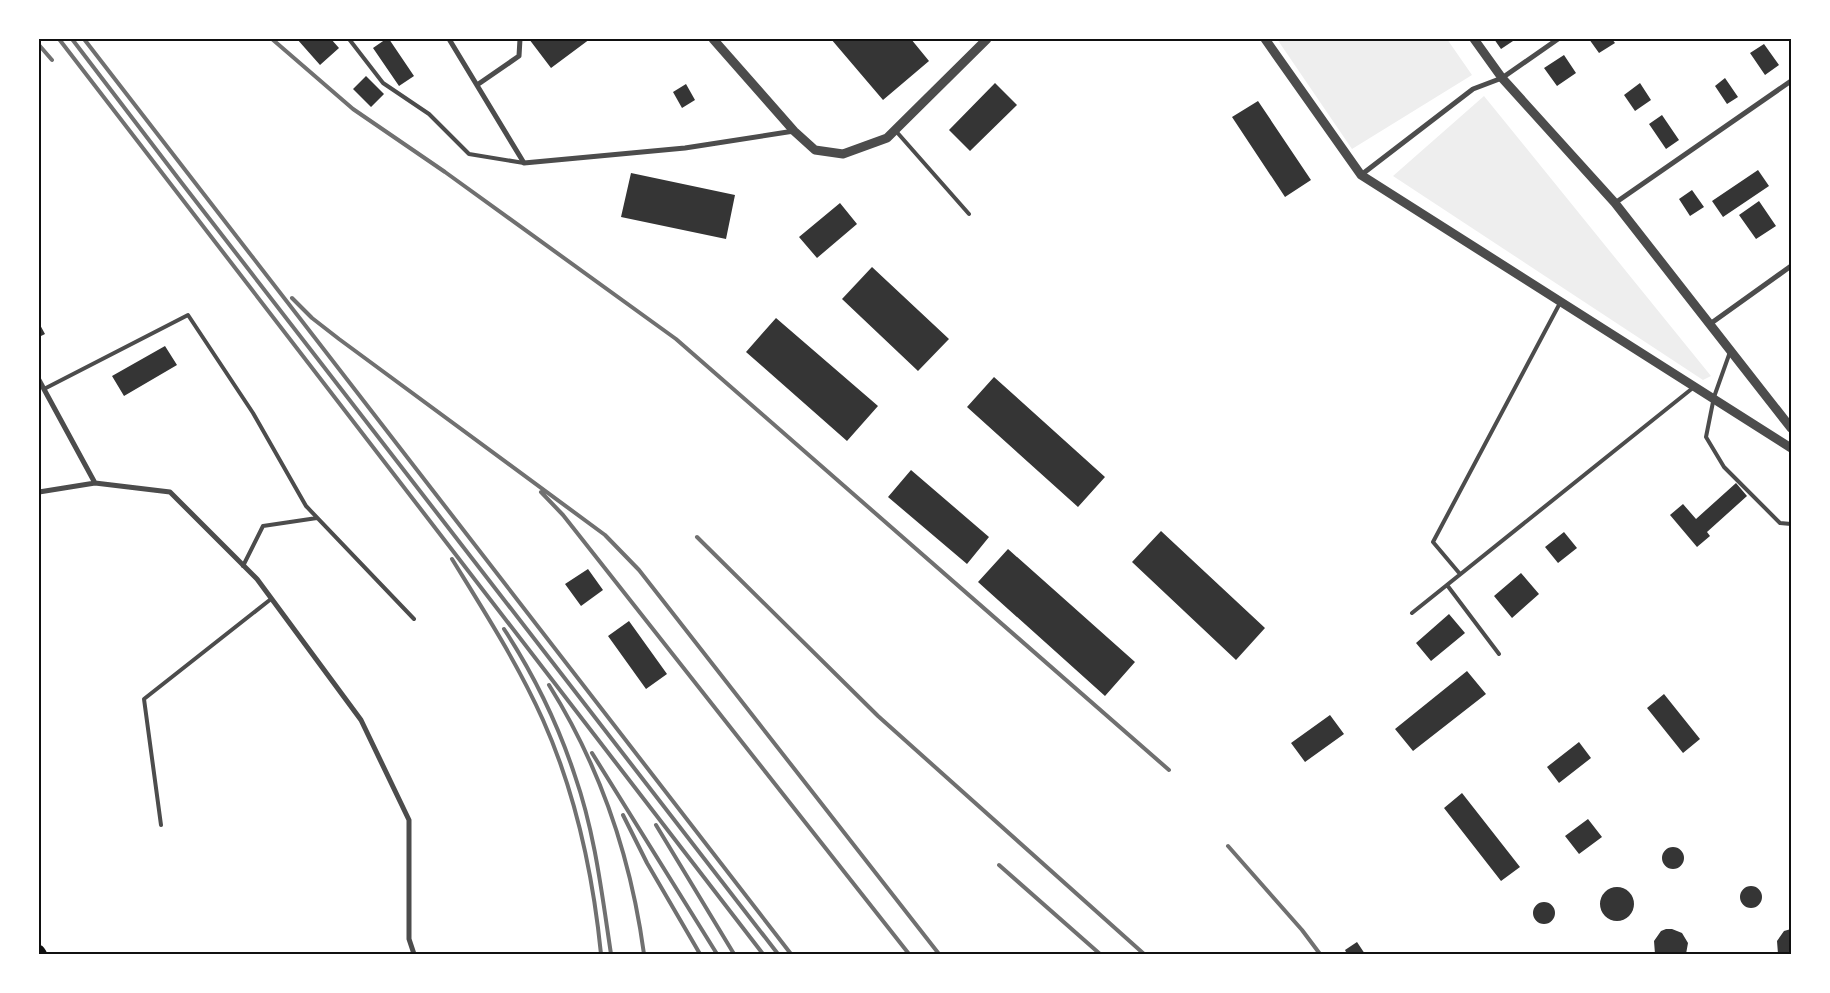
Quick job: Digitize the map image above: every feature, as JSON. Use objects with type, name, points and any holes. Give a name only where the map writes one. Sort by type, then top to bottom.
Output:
[{"type":"street","points":[[449,39],[524,163],[685,148],[794,131]]},
{"type":"street","points":[[477,85],[519,56],[520,39]]},
{"type":"street","points":[[713,39],[794,131],[814,150],[843,154],[887,138],[987,39]]},
{"type":"street","points":[[1265,39],[1361,175],[1714,397],[1791,448]]},
{"type":"street","points":[[1474,39],[1502,78],[1615,203],[1791,428]]},
{"type":"street","points":[[1361,175],[1473,89],[1502,78],[1558,39]]},
{"type":"street","points":[[1615,203],[1791,81]]},
{"type":"street","points":[[1710,324],[1791,266]]},
{"type":"street","points":[[39,380],[96,483]]},
{"type":"street","points":[[39,492],[96,483],[170,492],[243,566],[272,599],[361,720],[410,820],[410,939],[414,954]]},
{"type":"lane","points":[[349,39],[383,83],[429,114],[469,154],[524,163]]},
{"type":"lane","points":[[895,130],[969,214]]},
{"type":"lane","points":[[1460,574],[1433,542],[1561,301]]},
{"type":"lane","points":[[44,389],[188,315],[253,412],[306,506],[414,619]]},
{"type":"lane","points":[[1730,350],[1714,397],[1706,437],[1724,467],[1780,523],[1791,524]]},
{"type":"lane","points":[[1412,613],[1696,386]]},
{"type":"lane","points":[[243,566],[263,526],[317,518]]},
{"type":"lane","points":[[1447,585],[1500,654]]},
{"type":"lane","points":[[161,825],[144,699],[272,599]]},
{"type":"shaded area","points":[[1277,39],[1447,39],[1472,75],[1352,149]]},
{"type":"shaded area","points":[[1484,96],[1711,376],[1703,380],[1393,176]]},
{"type":"building","points":[[297,39],[331,39],[339,48],[320,65]]},
{"type":"building","points":[[389,39],[414,76],[399,86],[373,48]]},
{"type":"building","points":[[529,39],[590,39],[551,68]]},
{"type":"building","points":[[831,39],[911,39],[929,61],[883,100]]},
{"type":"building","points":[[1494,39],[1516,39],[1501,49]]},
{"type":"building","points":[[1589,39],[1612,39],[1615,43],[1599,53]]},
{"type":"building","points":[[1764,44],[1779,65],[1765,75],[1750,53]]},
{"type":"building","points":[[1564,55],[1576,73],[1557,86],[1544,68]]},
{"type":"building","points":[[366,76],[384,94],[371,107],[353,89]]},
{"type":"building","points":[[1725,78],[1738,97],[1727,104],[1715,86]]},
{"type":"building","points":[[995,83],[1017,105],[970,151],[949,130]]},
{"type":"building","points":[[1640,83],[1651,100],[1635,111],[1624,95]]},
{"type":"building","points":[[686,84],[695,100],[682,108],[673,92]]},
{"type":"building","points":[[1258,101],[1311,180],[1285,197],[1232,117]]},
{"type":"building","points":[[1662,115],[1679,140],[1666,149],[1649,124]]},
{"type":"building","points":[[1758,170],[1769,186],[1723,217],[1712,201]]},
{"type":"building","points":[[631,173],[735,195],[726,239],[621,217]]},
{"type":"building","points":[[1692,190],[1704,207],[1690,216],[1679,199]]},
{"type":"building","points":[[1759,201],[1776,226],[1756,239],[1739,215]]},
{"type":"building","points":[[840,203],[857,224],[817,258],[799,237]]},
{"type":"building","points":[[872,267],[949,339],[918,371],[842,299]]},
{"type":"building","points":[[776,318],[878,406],[847,441],[746,352]]},
{"type":"building","points":[[39,323],[45,334],[39,337]]},
{"type":"building","points":[[165,346],[177,365],[124,396],[112,376]]},
{"type":"building","points":[[994,377],[1105,477],[1078,507],[967,407]]},
{"type":"building","points":[[911,470],[989,537],[967,564],[888,497]]},
{"type":"building","points":[[1736,483],[1747,496],[1707,532],[1710,536],[1697,547],[1670,515],[1683,504],[1696,519]]},
{"type":"building","points":[[1161,531],[1265,628],[1236,660],[1132,562]]},
{"type":"building","points":[[1564,532],[1577,548],[1558,563],[1545,547]]},
{"type":"building","points":[[1008,549],[1135,662],[1105,696],[978,582]]},
{"type":"building","points":[[588,569],[603,590],[581,606],[565,584]]},
{"type":"building","points":[[1521,573],[1539,594],[1512,618],[1494,596]]},
{"type":"building","points":[[1449,614],[1465,633],[1431,661],[1416,643]]},
{"type":"building","points":[[629,621],[667,674],[646,689],[608,636]]},
{"type":"building","points":[[1467,671],[1486,694],[1413,751],[1395,729]]},
{"type":"building","points":[[1664,694],[1700,739],[1683,753],[1647,708]]},
{"type":"building","points":[[1330,715],[1344,734],[1305,762],[1291,743]]},
{"type":"building","points":[[1579,742],[1591,758],[1559,783],[1547,767]]},
{"type":"building","points":[[1462,793],[1520,867],[1501,881],[1444,808]]},
{"type":"building","points":[[1588,819],[1602,837],[1579,854],[1565,836]]},
{"type":"building","points":[[1673,847],[1681,850],[1684,858],[1681,866],[1673,869],[1665,866],[1662,858],[1665,850]]},
{"type":"building","points":[[1751,886],[1759,889],[1762,897],[1759,905],[1751,908],[1743,905],[1740,897],[1743,889]]},
{"type":"building","points":[[1617,887],[1624,888],[1629,892],[1633,897],[1633,911],[1629,916],[1624,920],[1617,921],[1610,920],[1605,916],[1601,911],[1600,904],[1601,897],[1605,892],[1610,888]]},
{"type":"building","points":[[1544,902],[1552,905],[1555,913],[1552,921],[1544,924],[1536,921],[1533,913],[1536,905]]},
{"type":"building","points":[[1666,929],[1682,933],[1688,943],[1686,954],[1655,954],[1654,941],[1661,931]]},
{"type":"building","points":[[1791,929],[1791,954],[1778,954],[1777,941],[1784,931]]},
{"type":"building","points":[[1357,942],[1365,954],[1347,954],[1345,950]]},
{"type":"railway","points":[[59,39],[763,954]]},
{"type":"railway","points":[[72,39],[778,954]]},
{"type":"railway","points":[[84,39],[791,954]]},
{"type":"railway","points":[[272,39],[353,109],[445,172],[676,339],[1169,770]]},
{"type":"railway","points":[[39,45],[52,60]]},
{"type":"railway","points":[[292,298],[312,318],[339,339],[605,535],[639,570],[939,954]]},
{"type":"railway","points":[[541,492],[563,515],[909,954]]},
{"type":"railway","points":[[697,537],[878,716],[1144,954]]},
{"type":"railway","points":[[452,559],[523,679],[555,748],[574,806],[588,865],[601,954]]},
{"type":"railway","points":[[504,629],[544,700],[575,776],[593,842],[611,954]]},
{"type":"railway","points":[[549,685],[584,749],[611,815],[631,883],[644,954]]},
{"type":"railway","points":[[592,753],[717,954]]},
{"type":"railway","points":[[623,815],[647,863],[700,954]]},
{"type":"railway","points":[[656,825],[734,954]]},
{"type":"railway","points":[[1228,846],[1302,930],[1320,954]]},
{"type":"railway","points":[[999,865],[1100,954]]}]
